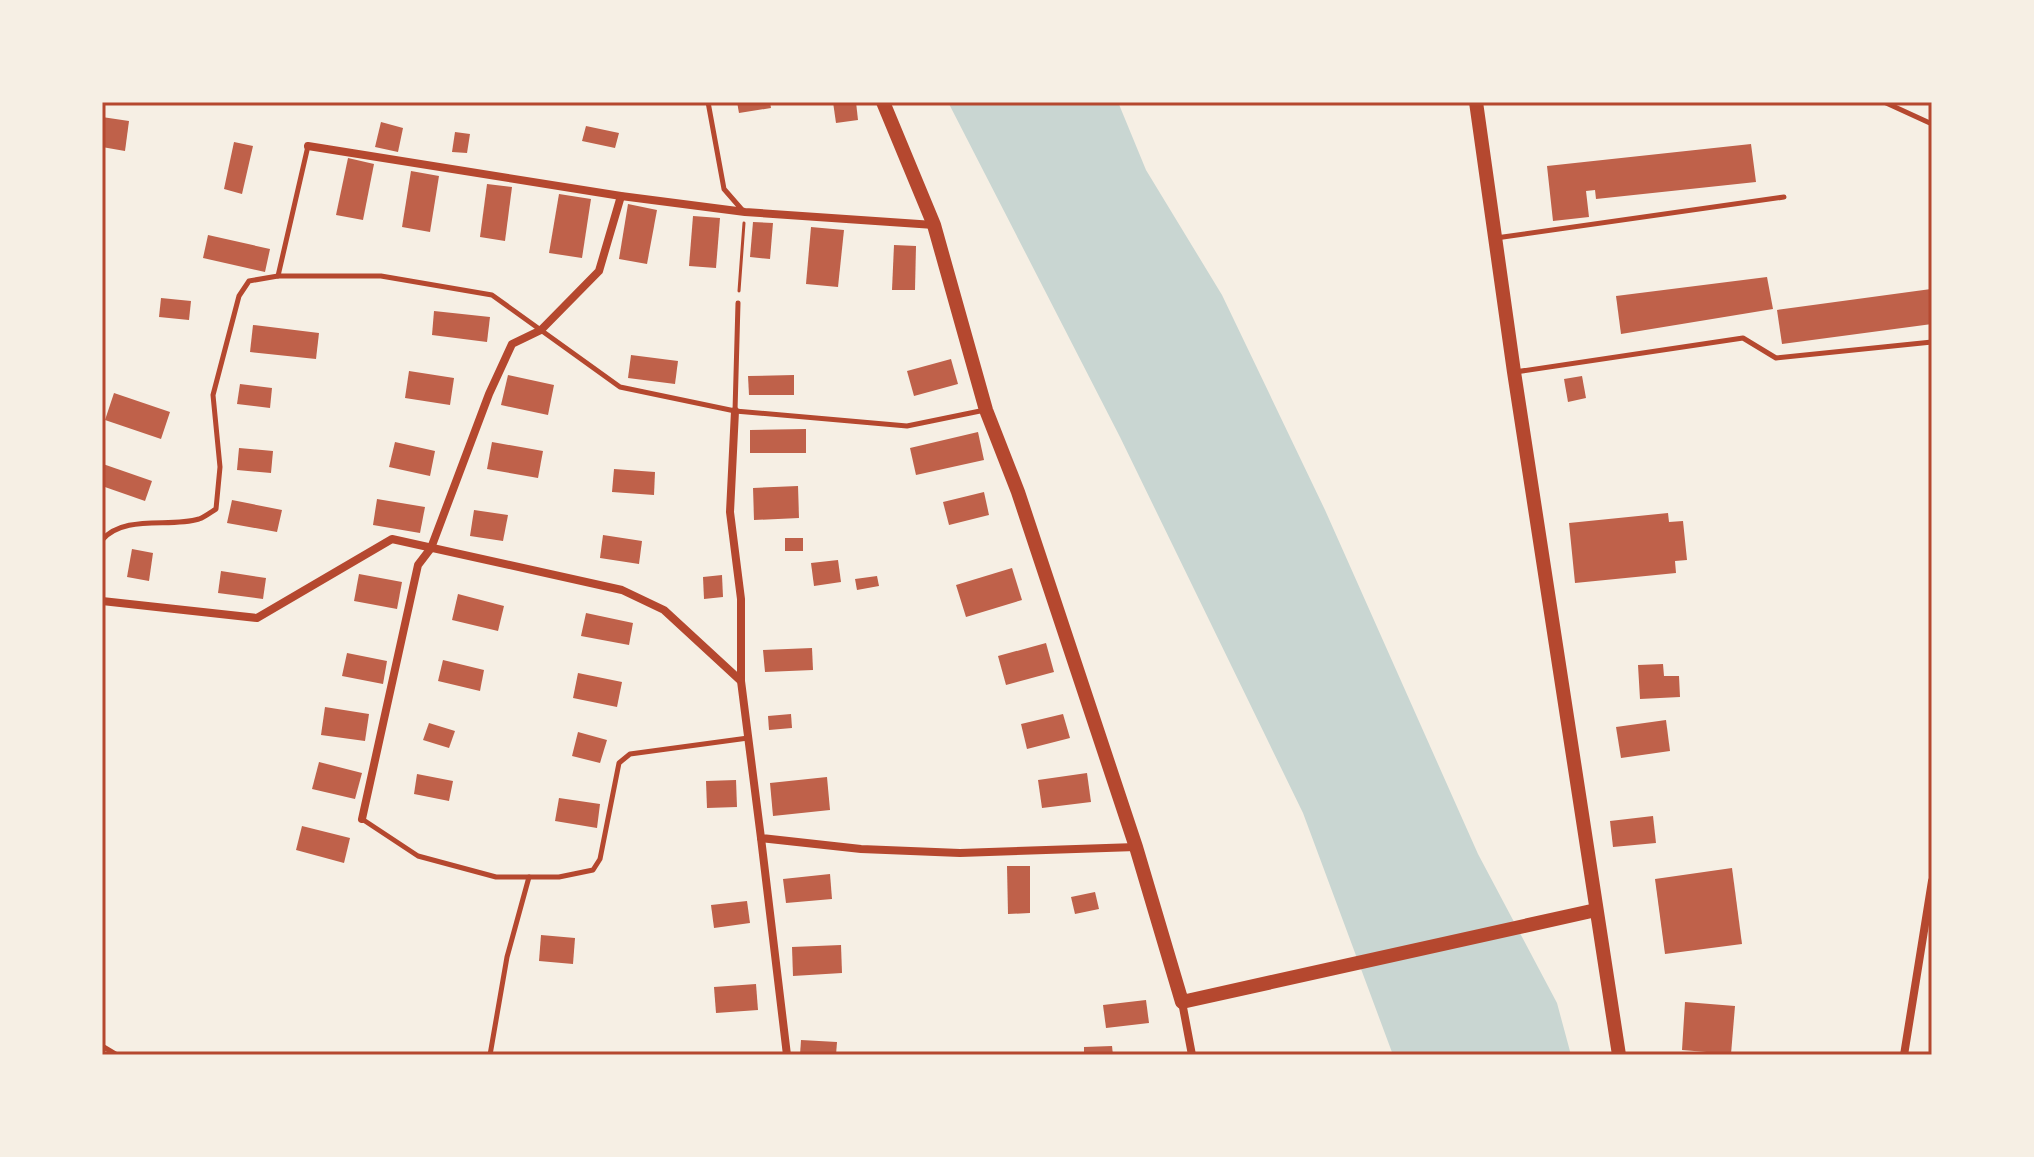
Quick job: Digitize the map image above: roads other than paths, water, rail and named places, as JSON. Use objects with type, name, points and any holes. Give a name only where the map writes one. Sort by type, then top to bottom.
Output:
[{"type":"street","points":[[883,102],[934,225],[986,410],[1018,492],[1136,847],[1182,1002],[1192,1055]]},
{"type":"street","points":[[1476,102],[1514,372],[1619,1055]]},
{"type":"street","points":[[308,146],[621,196],[745,212],[934,225]]},
{"type":"street","points":[[362,819],[418,565],[431,548],[489,394],[512,344],[541,330],[599,271],[621,196]]},
{"type":"street","points":[[735,411],[730,512],[741,599],[741,681],[787,1055]]},
{"type":"street","points":[[102,601],[257,618],[392,539],[622,590],[664,610],[741,681]]},
{"type":"street","points":[[761,838],[861,849],[960,853],[1136,847]]},
{"type":"street","points":[[1904,1055],[1932,881]]},
{"type":"street","points":[[1182,1002],[1596,910]]},
{"type":"lane","points":[[708,102],[724,189],[745,212]]},
{"type":"lane","points":[[1884,102],[1932,124]]},
{"type":"lane","points":[[278,276],[308,146]]},
{"type":"lane","points":[[1495,238],[1784,197]]},
{"type":"lane","points":[[102,540],[111,530],[148,523],[200,519],[216,509],[220,467],[213,395],[235,310],[239,296],[249,281],[278,276],[381,276],[492,295],[620,387],[735,411],[907,426],[986,410]]},
{"type":"lane","points":[[735,411],[738,303]]},
{"type":"lane","points":[[1514,372],[1743,338],[1776,358],[1932,342]]},
{"type":"lane","points":[[362,819],[418,856],[496,877],[559,877],[593,870],[600,859],[619,763],[630,754],[748,738]]},
{"type":"lane","points":[[490,1055],[507,957],[529,877]]},
{"type":"lane","points":[[102,1046],[117,1055]]}]
